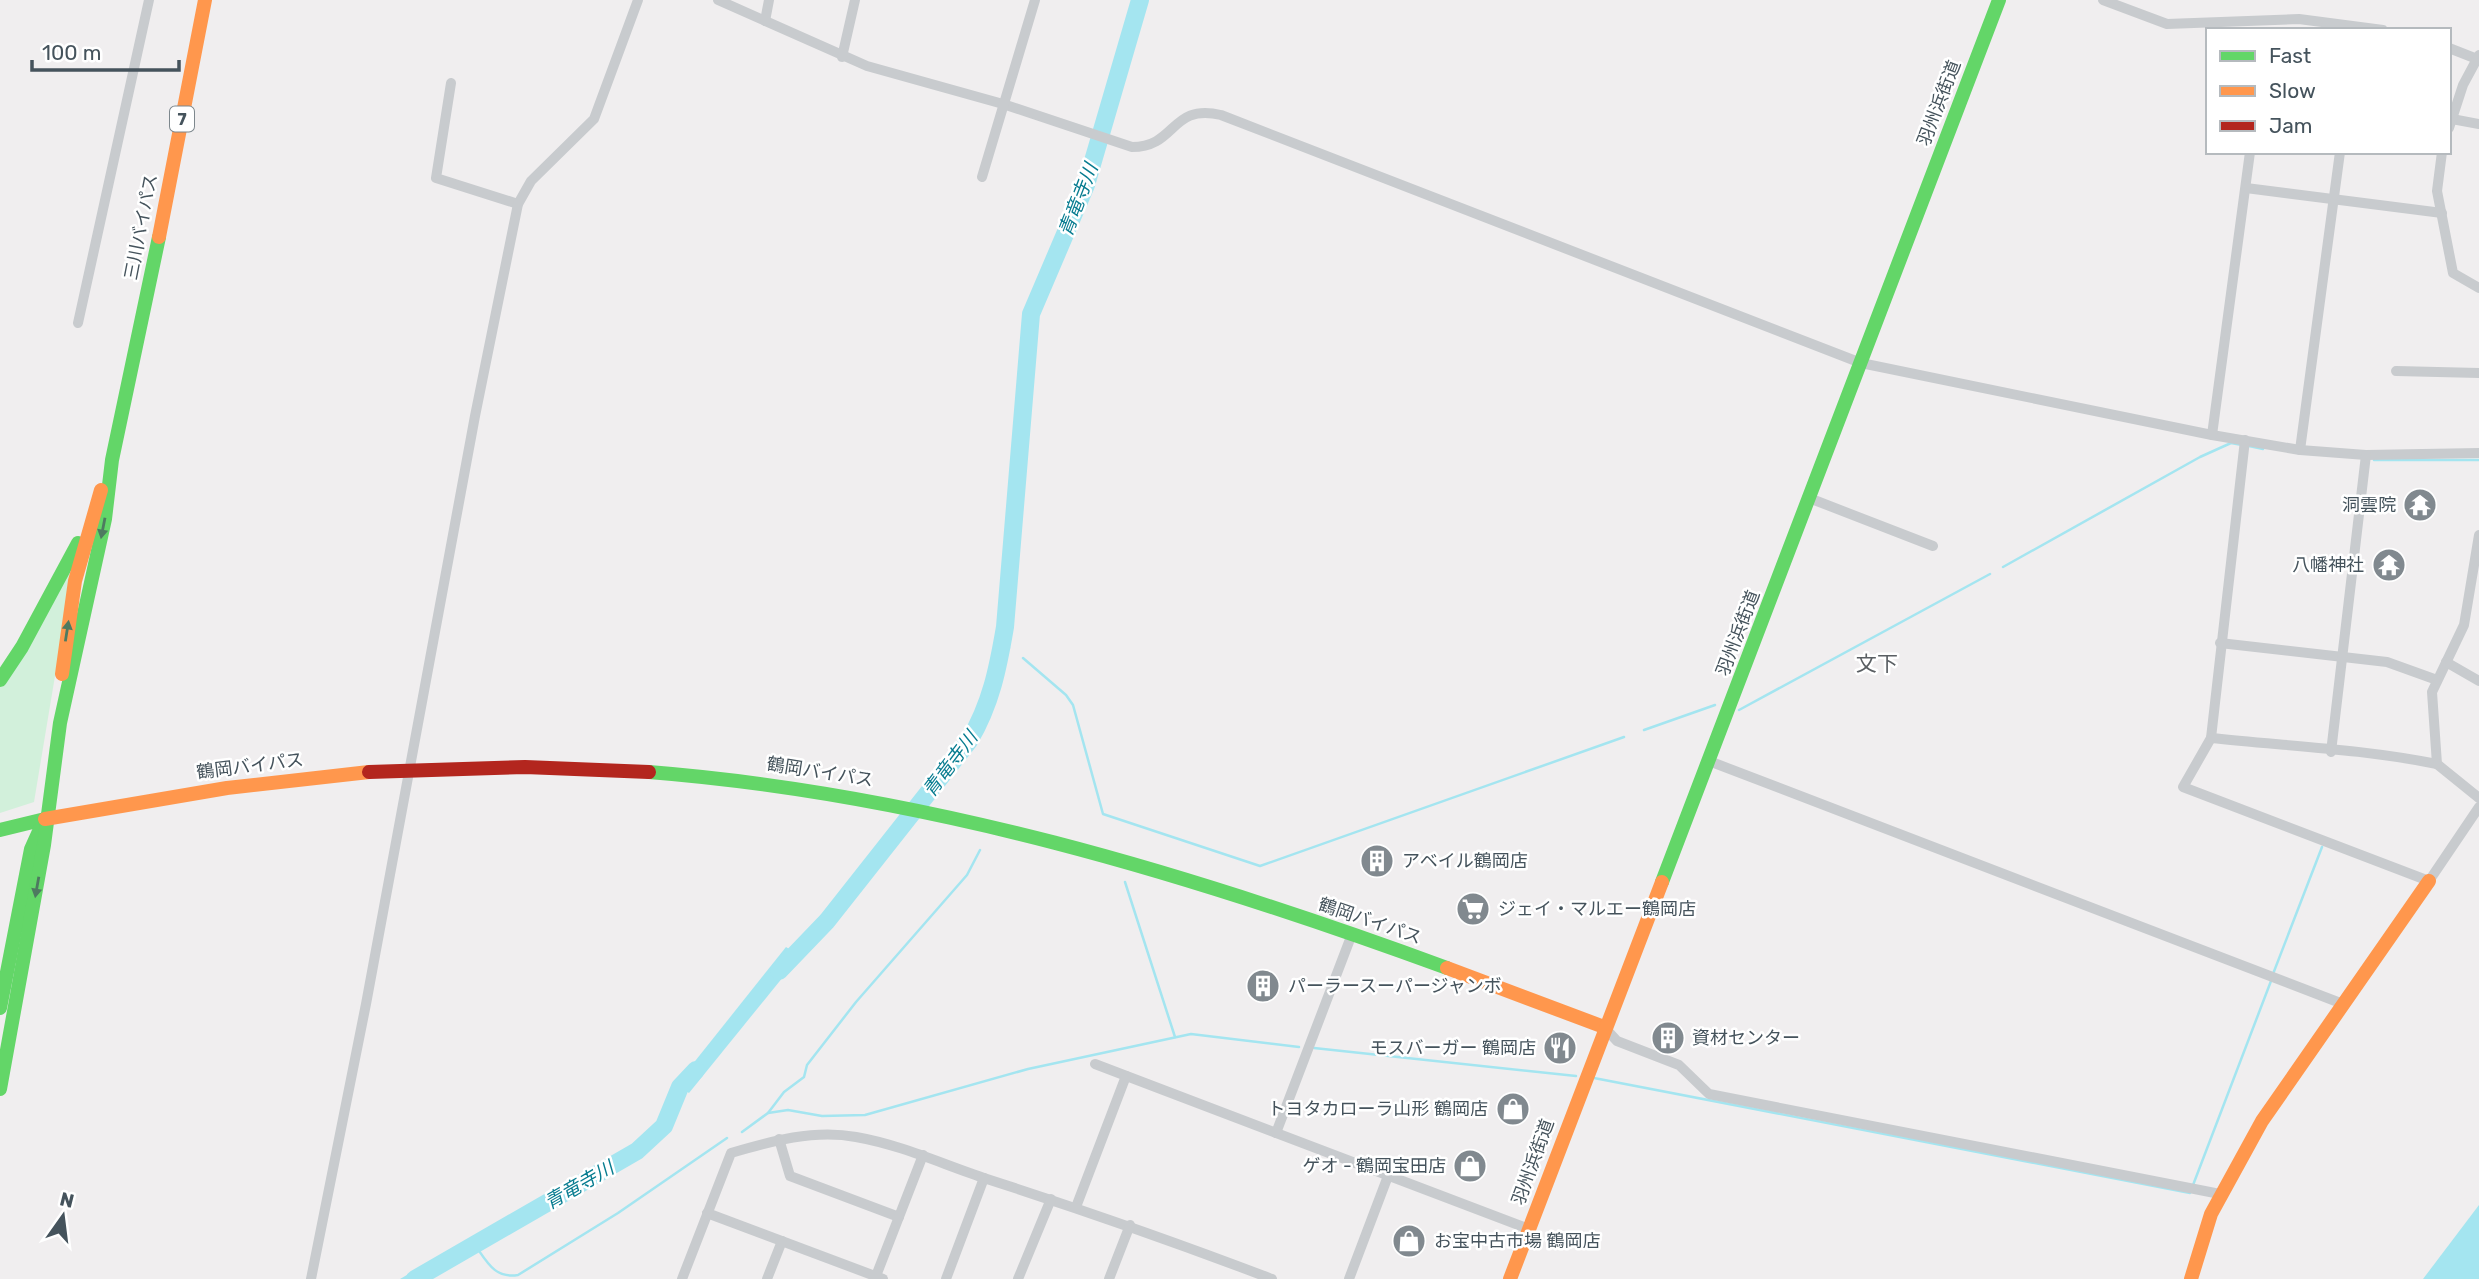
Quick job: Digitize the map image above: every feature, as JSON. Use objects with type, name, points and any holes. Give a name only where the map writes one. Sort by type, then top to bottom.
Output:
[{"type":"main road","name":"三川バイパス","points":[[45,819],[60,723],[105,519],[112,460],[137,348],[205,0]]},
{"type":"main road","name":"羽州浜街道","points":[[1510,1279],[1604,1027],[1709,761],[1999,0]]},
{"type":"main road","name":"三川バイパス","points":[[60,723],[66,631],[91,518],[112,460]]},
{"type":"main road","points":[[0,680],[22,647],[91,518]]},
{"type":"main road","name":"鶴岡バイパス","points":[[0,830],[45,819],[199,792],[410,769],[550,769],[751,781],[867,799],[941,814],[1158,872],[1352,934],[1604,1027]]},
{"type":"main road","points":[[0,1008],[31,849],[45,819]]},
{"type":"main road","points":[[0,1089],[44,845],[45,819]]},
{"type":"main road","points":[[2191,1279],[2199,1248],[2220,1194],[2262,1121],[2429,881]]},
{"type":"street","points":[[78,323],[149,0]]},
{"type":"street","points":[[311,1279],[410,769],[476,406],[518,204],[531,181],[594,119],[638,0]]},
{"type":"street","points":[[718,0],[842,57],[1003,104],[1132,147],[1144,147],[1165,137],[1187,115],[1206,112],[1221,115],[1861,363],[2244,443],[2366,458],[2479,453]]},
{"type":"street","points":[[765,21],[768,0]]},
{"type":"street","points":[[842,57],[855,0]]},
{"type":"street","points":[[982,177],[1035,0]]},
{"type":"street","points":[[2103,0],[2167,24],[2264,25],[2299,19],[2358,27]]},
{"type":"street","points":[[2451,49],[2478,57],[2463,85],[2451,124],[2479,124]]},
{"type":"street","points":[[451,83],[436,178],[518,204]]},
{"type":"street","points":[[2213,435],[2250,154]]},
{"type":"street","points":[[2301,450],[2340,154]]},
{"type":"street","points":[[2442,154],[2437,191],[2453,272],[2479,288]]},
{"type":"street","points":[[2246,188],[2442,213]]},
{"type":"street","points":[[2396,371],[2479,373]]},
{"type":"street","points":[[2244,443],[2211,737],[2183,787],[2429,881],[2479,807]]},
{"type":"street","points":[[2331,751],[2366,458]]},
{"type":"street","points":[[1810,498],[1933,546]]},
{"type":"street","points":[[2437,764],[2432,692],[2464,625],[2479,535]]},
{"type":"street","points":[[2220,643],[2387,662],[2394,667],[2437,680]]},
{"type":"street","points":[[2446,662],[2479,681]]},
{"type":"street","points":[[2211,737],[2389,755],[2437,764],[2479,798]]},
{"type":"street","points":[[1709,761],[2343,1004]]},
{"type":"street","points":[[1276,1133],[1352,934]]},
{"type":"street","points":[[1604,1027],[1617,1041],[1686,1070],[1696,1084],[1709,1094],[2220,1194]]},
{"type":"street","points":[[1095,1064],[1529,1229]]},
{"type":"street","points":[[1076,1207],[1126,1076]]},
{"type":"street","points":[[682,1279],[731,1153],[779,1139],[813,1135],[855,1137],[923,1155],[984,1178],[1130,1225],[1247,1275],[1272,1279]]},
{"type":"street","points":[[779,1139],[790,1176],[899,1217]]},
{"type":"street","points":[[707,1213],[880,1278],[899,1217],[923,1155]]},
{"type":"street","points":[[1349,1279],[1388,1176]]},
{"type":"street","points":[[946,1279],[984,1178]]},
{"type":"street","points":[[1018,1279],[1051,1199]]},
{"type":"street","points":[[1109,1279],[1130,1225]]},
{"type":"street","points":[[767,1279],[782,1241]]},
{"type":"green space","points":[[73,568],[34,802],[0,813],[0,678]]},
{"type":"water","points":[[786,947],[800,956],[689,1093],[676,1085]]},
{"type":"water","points":[[2479,1205],[2479,1279],[2423,1279]]},
{"type":"water","points":[[441,1255],[450,1267],[431,1279],[400,1279]]},
{"type":"waterway","name":"青竜寺川","points":[[779,971],[827,921],[969,741],[988,699],[1005,627],[1031,314],[1086,185],[1140,0]]},
{"type":"waterway","points":[[2003,567],[2200,457],[2231,443],[2242,445]]},
{"type":"waterway","points":[[2249,446],[2263,449]]},
{"type":"waterway","points":[[2374,460],[2479,460]]},
{"type":"waterway","points":[[1739,710],[1990,574]]},
{"type":"waterway","points":[[1002,642],[1009,648]]},
{"type":"waterway","points":[[1023,658],[1066,695],[1073,705],[1103,814],[1260,866],[1624,737]]},
{"type":"waterway","points":[[1644,730],[1715,705]]},
{"type":"waterway","points":[[2273,974],[2322,847]]},
{"type":"waterway","points":[[742,1132],[768,1113],[784,1092],[804,1077],[807,1065],[856,1002],[967,875],[980,850]]},
{"type":"waterway","points":[[1125,882],[1175,1037]]},
{"type":"waterway","points":[[1594,1078],[2190,1193],[2271,981]]},
{"type":"waterway","points":[[768,1113],[788,1110],[822,1116],[865,1115],[1028,1069],[1191,1034],[1299,1047]]},
{"type":"waterway","points":[[1314,1048],[1576,1076]]},
{"type":"waterway","name":"青竜寺川","points":[[415,1279],[637,1151],[664,1126],[680,1087],[696,1070]]},
{"type":"waterway","points":[[475,1245],[497,1272],[510,1276],[518,1275],[618,1213],[727,1138]]},
{"type":"traffic: fast","points":[[1662,882],[1999,0]]},
{"type":"traffic: fast","points":[[0,1089],[44,845],[60,723],[105,519],[112,460],[159,237]]},
{"type":"traffic: fast","points":[[0,680],[22,647],[78,543]]},
{"type":"traffic: fast","points":[[649,772],[752,783],[854,799],[1054,843],[1252,900],[1447,968]]},
{"type":"traffic: fast","points":[[0,830],[45,819]]},
{"type":"traffic: fast","points":[[0,1008],[31,849],[40,829]]},
{"type":"traffic: slow","points":[[159,237],[205,0]]},
{"type":"traffic: slow","points":[[62,674],[75,581],[101,490]]},
{"type":"traffic: slow","points":[[45,819],[227,788],[369,772]]},
{"type":"traffic: slow","points":[[2191,1279],[2211,1214],[2262,1121],[2429,881]]},
{"type":"traffic: slow","points":[[1510,1279],[1662,882]]},
{"type":"traffic: slow","points":[[1447,968],[1604,1027]]},
{"type":"traffic: jam","points":[[369,772],[525,767],[649,772]]},
{"type":"place","name":"洞雲院","points":[[2420,505]]},
{"type":"place","name":"八幡神社","points":[[2389,565]]},
{"type":"place","name":"アベイル鶴岡店","points":[[1377,861]]},
{"type":"place","name":"ジェイ・マルエー鶴岡店","points":[[1473,909]]},
{"type":"place","name":"パーラースーパージャンボ","points":[[1263,986]]},
{"type":"place","name":"資材センター","points":[[1668,1038]]},
{"type":"place","name":"モスバーガー 鶴岡店","points":[[1560,1048]]},
{"type":"place","name":"トヨタカローラ山形 鶴岡店","points":[[1513,1109]]},
{"type":"place","name":"ゲオ - 鶴岡宝田店","points":[[1470,1166]]},
{"type":"place","name":"お宝中古市場 鶴岡店","points":[[1409,1241]]},
{"type":"district","name":"文下","points":[[1877,663]]}]
